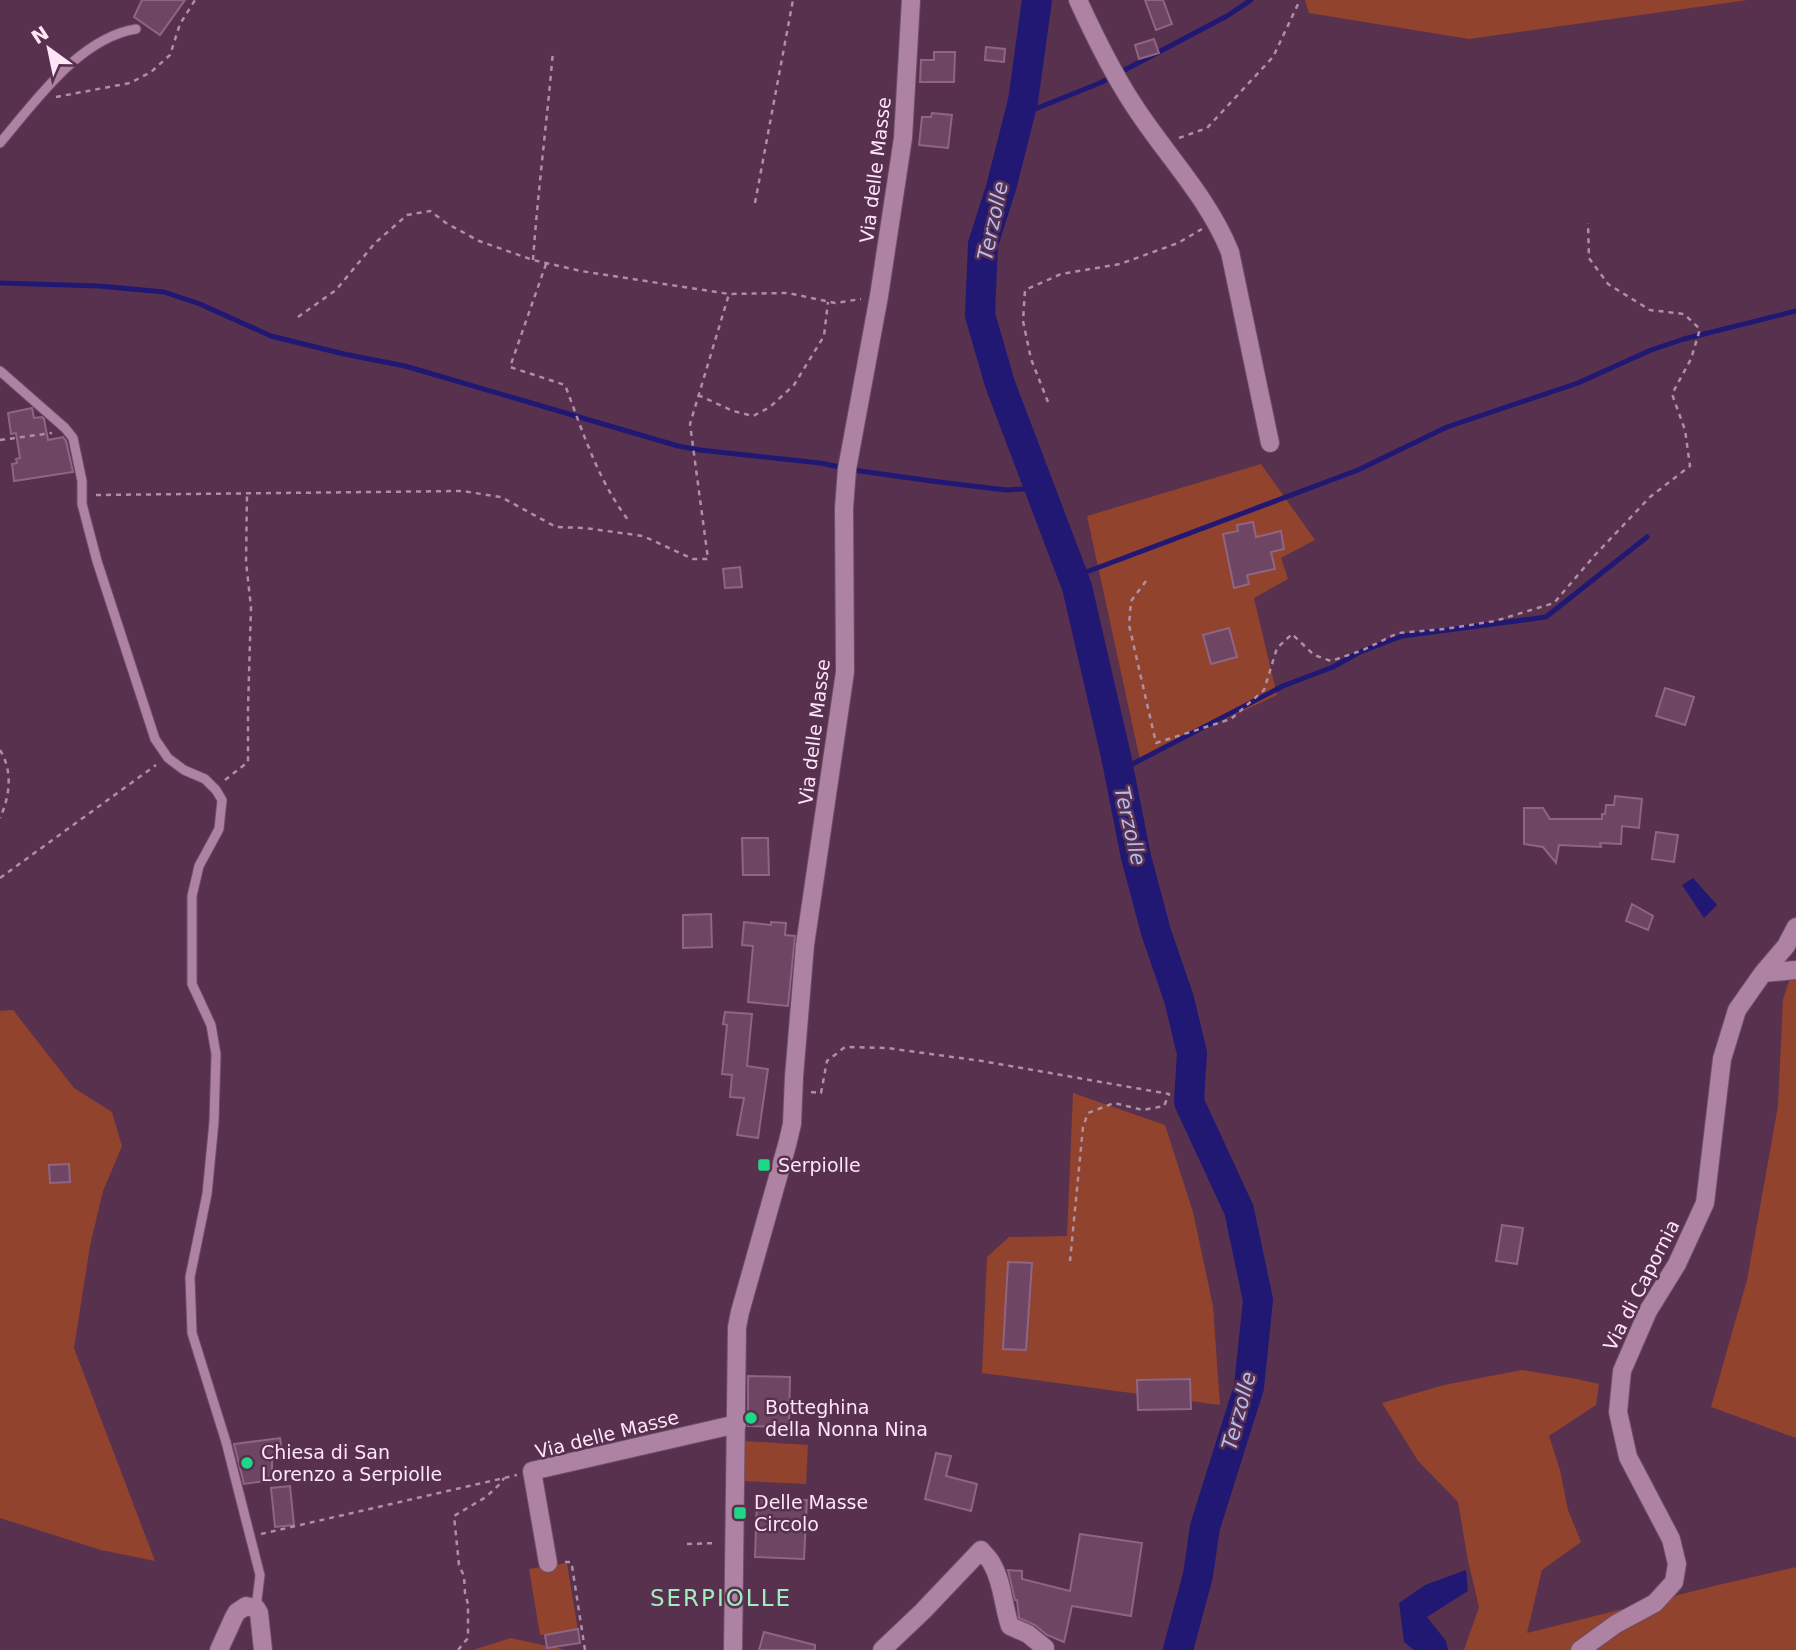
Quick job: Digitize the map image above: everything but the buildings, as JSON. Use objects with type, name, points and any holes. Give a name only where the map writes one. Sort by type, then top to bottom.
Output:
[{"type":"street","name":"Via delle Masse","points":[[733,1650],[737,1327],[792,1124],[805,945],[845,672],[844,508],[847,469],[879,296],[903,138],[911,0]]},
{"type":"street","points":[[1078,0],[1133,104],[1209,210],[1230,252],[1270,443]]},
{"type":"street","name":"Via di Capornia","points":[[1580,1650],[1616,1624],[1655,1603],[1674,1582],[1677,1564],[1671,1539],[1628,1457],[1618,1412],[1622,1371],[1648,1311],[1677,1264],[1705,1203],[1722,1059],[1737,1010],[1786,946],[1796,928]]},
{"type":"street","points":[[1763,973],[1796,970]]},
{"type":"street","name":"Via delle Masse","points":[[548,1563],[532,1471],[737,1424]]},
{"type":"street","points":[[882,1650],[981,1550],[992,1562],[1010,1626],[1028,1634],[1045,1650]]},
{"type":"street","points":[[219,1650],[237,1612],[246,1606],[256,1608],[261,1617],[263,1650]]},
{"type":"lane","points":[[0,143],[58,76],[85,53],[124,31],[136,29]]},
{"type":"lane","points":[[0,371],[65,428],[73,439],[82,481],[82,504],[97,561],[155,739],[169,758],[184,771],[205,779],[222,800],[219,829],[199,866],[191,896],[192,984],[211,1025],[216,1054],[214,1122],[207,1194],[190,1277],[192,1333],[226,1442],[260,1575],[256,1608]]},
{"type":"path","points":[[40,97],[61,97],[130,83],[150,72],[170,55],[180,24],[195,0]]},
{"type":"path","points":[[755,202],[793,0]]},
{"type":"path","points":[[1162,144],[1207,128],[1273,57],[1300,0]]},
{"type":"path","points":[[533,260],[553,51]]},
{"type":"path","points":[[1048,402],[1031,359],[1023,321],[1025,290],[1061,274],[1120,264],[1178,243],[1206,227],[1209,210]]},
{"type":"path","points":[[298,317],[336,290],[375,243],[407,215],[430,211],[446,223],[479,240],[533,260],[581,271],[729,294],[788,293],[835,303],[879,296]]},
{"type":"path","points":[[1146,581],[1131,601],[1129,625],[1156,743],[1231,719],[1264,690],[1277,648],[1292,634],[1314,655],[1331,661],[1363,650],[1398,633],[1495,621],[1554,603],[1650,497],[1690,467],[1685,430],[1672,394],[1691,359],[1700,328],[1684,314],[1650,310],[1608,284],[1589,258],[1588,223]]},
{"type":"path","points":[[547,262],[510,367],[565,385],[595,464],[616,504],[629,521]]},
{"type":"path","points":[[82,495],[462,491],[501,497],[556,527],[643,536],[693,559],[708,559],[690,425],[729,294]]},
{"type":"path","points":[[698,395],[733,411],[754,416],[770,407],[794,385],[824,336],[828,302]]},
{"type":"path","points":[[0,440],[61,431],[65,428]]},
{"type":"path","points":[[222,800],[223,782],[248,762],[251,607],[246,562],[247,493]]},
{"type":"path","points":[[0,750],[7,761],[9,783],[0,818]]},
{"type":"path","points":[[0,878],[151,768],[169,758]]},
{"type":"path","points":[[793,1091],[821,1093],[827,1061],[845,1047],[887,1048],[982,1061],[1168,1094],[1164,1106],[1143,1110],[1114,1103],[1088,1113],[1083,1126],[1070,1261]]},
{"type":"path","points":[[250,1536],[532,1471]]},
{"type":"path","points":[[457,1650],[468,1638],[468,1604],[464,1576],[459,1564],[454,1516],[486,1497],[504,1478]]},
{"type":"path","points":[[687,1544],[715,1543]]},
{"type":"path","points":[[548,1563],[571,1562],[585,1650]]},
{"type":"shaded area","points":[[1305,0],[1748,0],[1469,39],[1309,13]]},
{"type":"shaded area","points":[[1261,464],[1315,540],[1281,558],[1288,579],[1254,598],[1277,695],[1140,760],[1087,516]]},
{"type":"shaded area","points":[[1693,878],[1717,905],[1704,918],[1682,885]]},
{"type":"shaded area","points":[[1796,961],[1796,1438],[1711,1407],[1747,1280],[1778,1106],[1783,999]]},
{"type":"shaded area","points":[[13,1010],[74,1088],[112,1112],[122,1146],[103,1191],[90,1246],[74,1348],[155,1561],[101,1550],[0,1518],[0,1011]]},
{"type":"shaded area","points":[[1073,1093],[1165,1125],[1193,1212],[1213,1306],[1220,1405],[982,1373],[987,1257],[1009,1237],[1067,1236]]},
{"type":"shaded area","points":[[1522,1370],[1599,1384],[1596,1405],[1549,1436],[1560,1470],[1568,1510],[1581,1542],[1542,1570],[1527,1633],[1796,1567],[1796,1650],[1464,1650],[1479,1607],[1458,1502],[1418,1461],[1382,1403],[1444,1385]]},
{"type":"shaded area","points":[[745,1441],[808,1445],[806,1484],[742,1481]]},
{"type":"shaded area","points":[[567,1563],[580,1643],[555,1647],[565,1650],[473,1650],[511,1638],[547,1646],[545,1635],[540,1635],[529,1569]]},
{"type":"shaded area","points":[[1466,1570],[1468,1591],[1427,1617],[1446,1641],[1448,1650],[1414,1650],[1404,1642],[1399,1603],[1425,1585]]},
{"type":"waterway","name":"Terzolle","points":[[1037,0],[1023,101],[1001,188],[983,244],[980,315],[1000,384],[1077,587],[1136,857],[1156,932],[1179,999],[1192,1053],[1189,1102],[1239,1210],[1258,1300],[1249,1387],[1205,1527],[1198,1575],[1178,1650]]},
{"type":"waterway","points":[[1020,115],[1100,83],[1227,16],[1251,0]]},
{"type":"waterway","points":[[0,283],[99,286],[164,292],[200,304],[271,336],[405,366],[678,446],[1006,490],[1039,488]]},
{"type":"waterway","points":[[1073,577],[1358,470],[1447,427],[1578,383],[1651,350],[1796,311]]},
{"type":"waterway","points":[[1119,771],[1283,686],[1402,636],[1546,617],[1647,537]]},
{"type":"place","name":"Serpiolle","points":[[764,1165]]},
{"type":"place","name":"Botteghina della Nonna Nina","points":[[751,1418]]},
{"type":"place","name":"Chiesa di San Lorenzo a Serpiolle","points":[[247,1463]]},
{"type":"place","name":"Delle Masse Circolo","points":[[740,1513]]},
{"type":"district","name":"SERPIOLLE","points":[[721,1598]]}]
